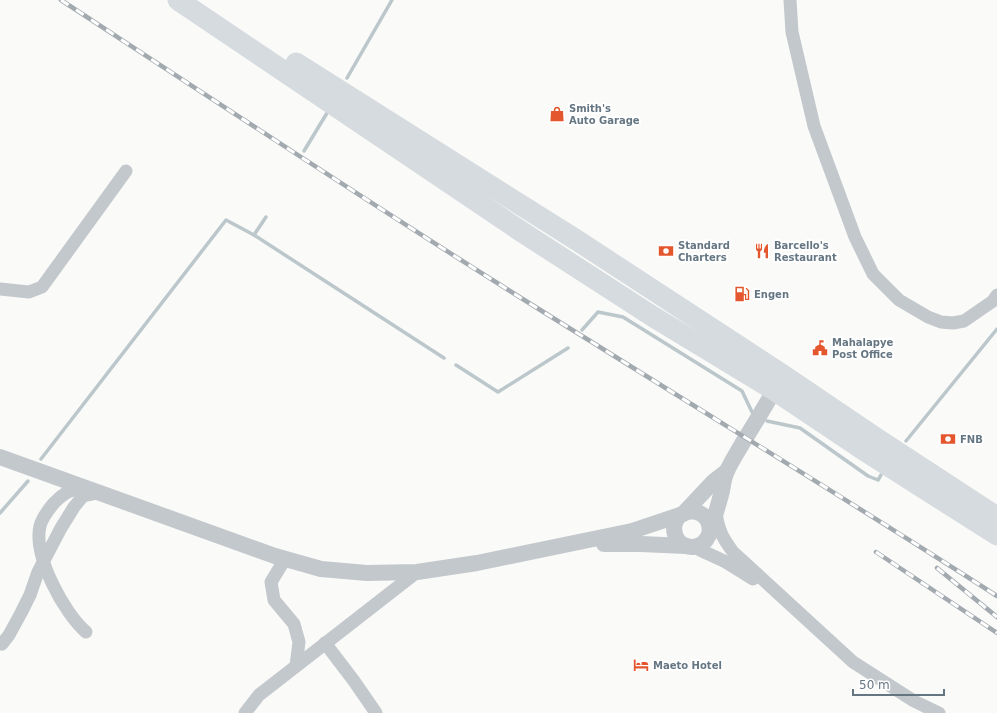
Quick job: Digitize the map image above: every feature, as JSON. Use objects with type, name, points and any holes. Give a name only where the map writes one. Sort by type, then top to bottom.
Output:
[{"type":"highway","points":[[178,0],[522,232],[652,316],[779,382],[876,438],[997,517]]},
{"type":"highway","points":[[203,0],[300,66],[534,213],[779,382],[868,453],[997,535]]},
{"type":"street","points":[[790,0],[792,32],[814,126],[855,237],[873,274],[899,300],[928,317],[941,322],[953,323],[964,321],[993,301],[997,295]]},
{"type":"street","points":[[0,289],[29,292],[42,287],[126,172]]},
{"type":"street","points":[[539,551],[621,544],[691,546],[704,543],[709,535],[727,471],[779,382]]},
{"type":"street","points":[[0,457],[216,536],[285,559],[321,569],[367,573],[417,572],[477,563],[632,531],[692,511],[705,517],[709,526],[709,535]]},
{"type":"street","points":[[727,471],[714,481],[678,518],[674,528],[677,539],[745,573],[785,602]]},
{"type":"street","points":[[86,632],[77,624],[66,609],[51,580],[41,555],[39,539],[40,526],[49,509],[59,498],[72,489],[93,491]]},
{"type":"street","points":[[0,642],[2,644],[9,635],[21,613],[44,561],[61,528],[83,496],[93,491]]},
{"type":"street","points":[[716,512],[723,538],[732,552],[785,602],[853,662],[914,701],[939,713]]},
{"type":"street","points":[[285,559],[271,582],[274,600],[294,624],[299,642],[296,666]]},
{"type":"street","points":[[245,713],[259,695],[417,572]]},
{"type":"street","points":[[325,643],[376,713]]},
{"type":"waterway","points":[[347,78],[392,0]]},
{"type":"waterway","points":[[304,151],[327,113]]},
{"type":"waterway","points":[[254,235],[266,217]]},
{"type":"waterway","points":[[41,459],[226,220],[254,235],[444,358]]},
{"type":"waterway","points":[[582,330],[598,312],[623,317],[742,391],[752,412]]},
{"type":"waterway","points":[[906,441],[997,329]]},
{"type":"waterway","points":[[456,365],[498,392],[568,348]]},
{"type":"waterway","points":[[767,421],[800,428],[868,476],[878,480],[881,475]]},
{"type":"waterway","points":[[0,513],[28,481]]},
{"type":"railway","points":[[61,0],[461,260],[997,596]]},
{"type":"railway","points":[[876,552],[997,633]]},
{"type":"railway","points":[[937,568],[997,617]]},
{"type":"place","name":"Smith's Auto Garage","points":[[557,114]]},
{"type":"place","name":"Standard Charters","points":[[666,251]]},
{"type":"place","name":"Barcello's Restaurant","points":[[762,251]]},
{"type":"place","name":"Engen","points":[[742,294]]},
{"type":"place","name":"Mahalapye Post Office","points":[[820,348]]},
{"type":"place","name":"FNB","points":[[948,439]]},
{"type":"place","name":"Maeto Hotel","points":[[641,665]]}]
